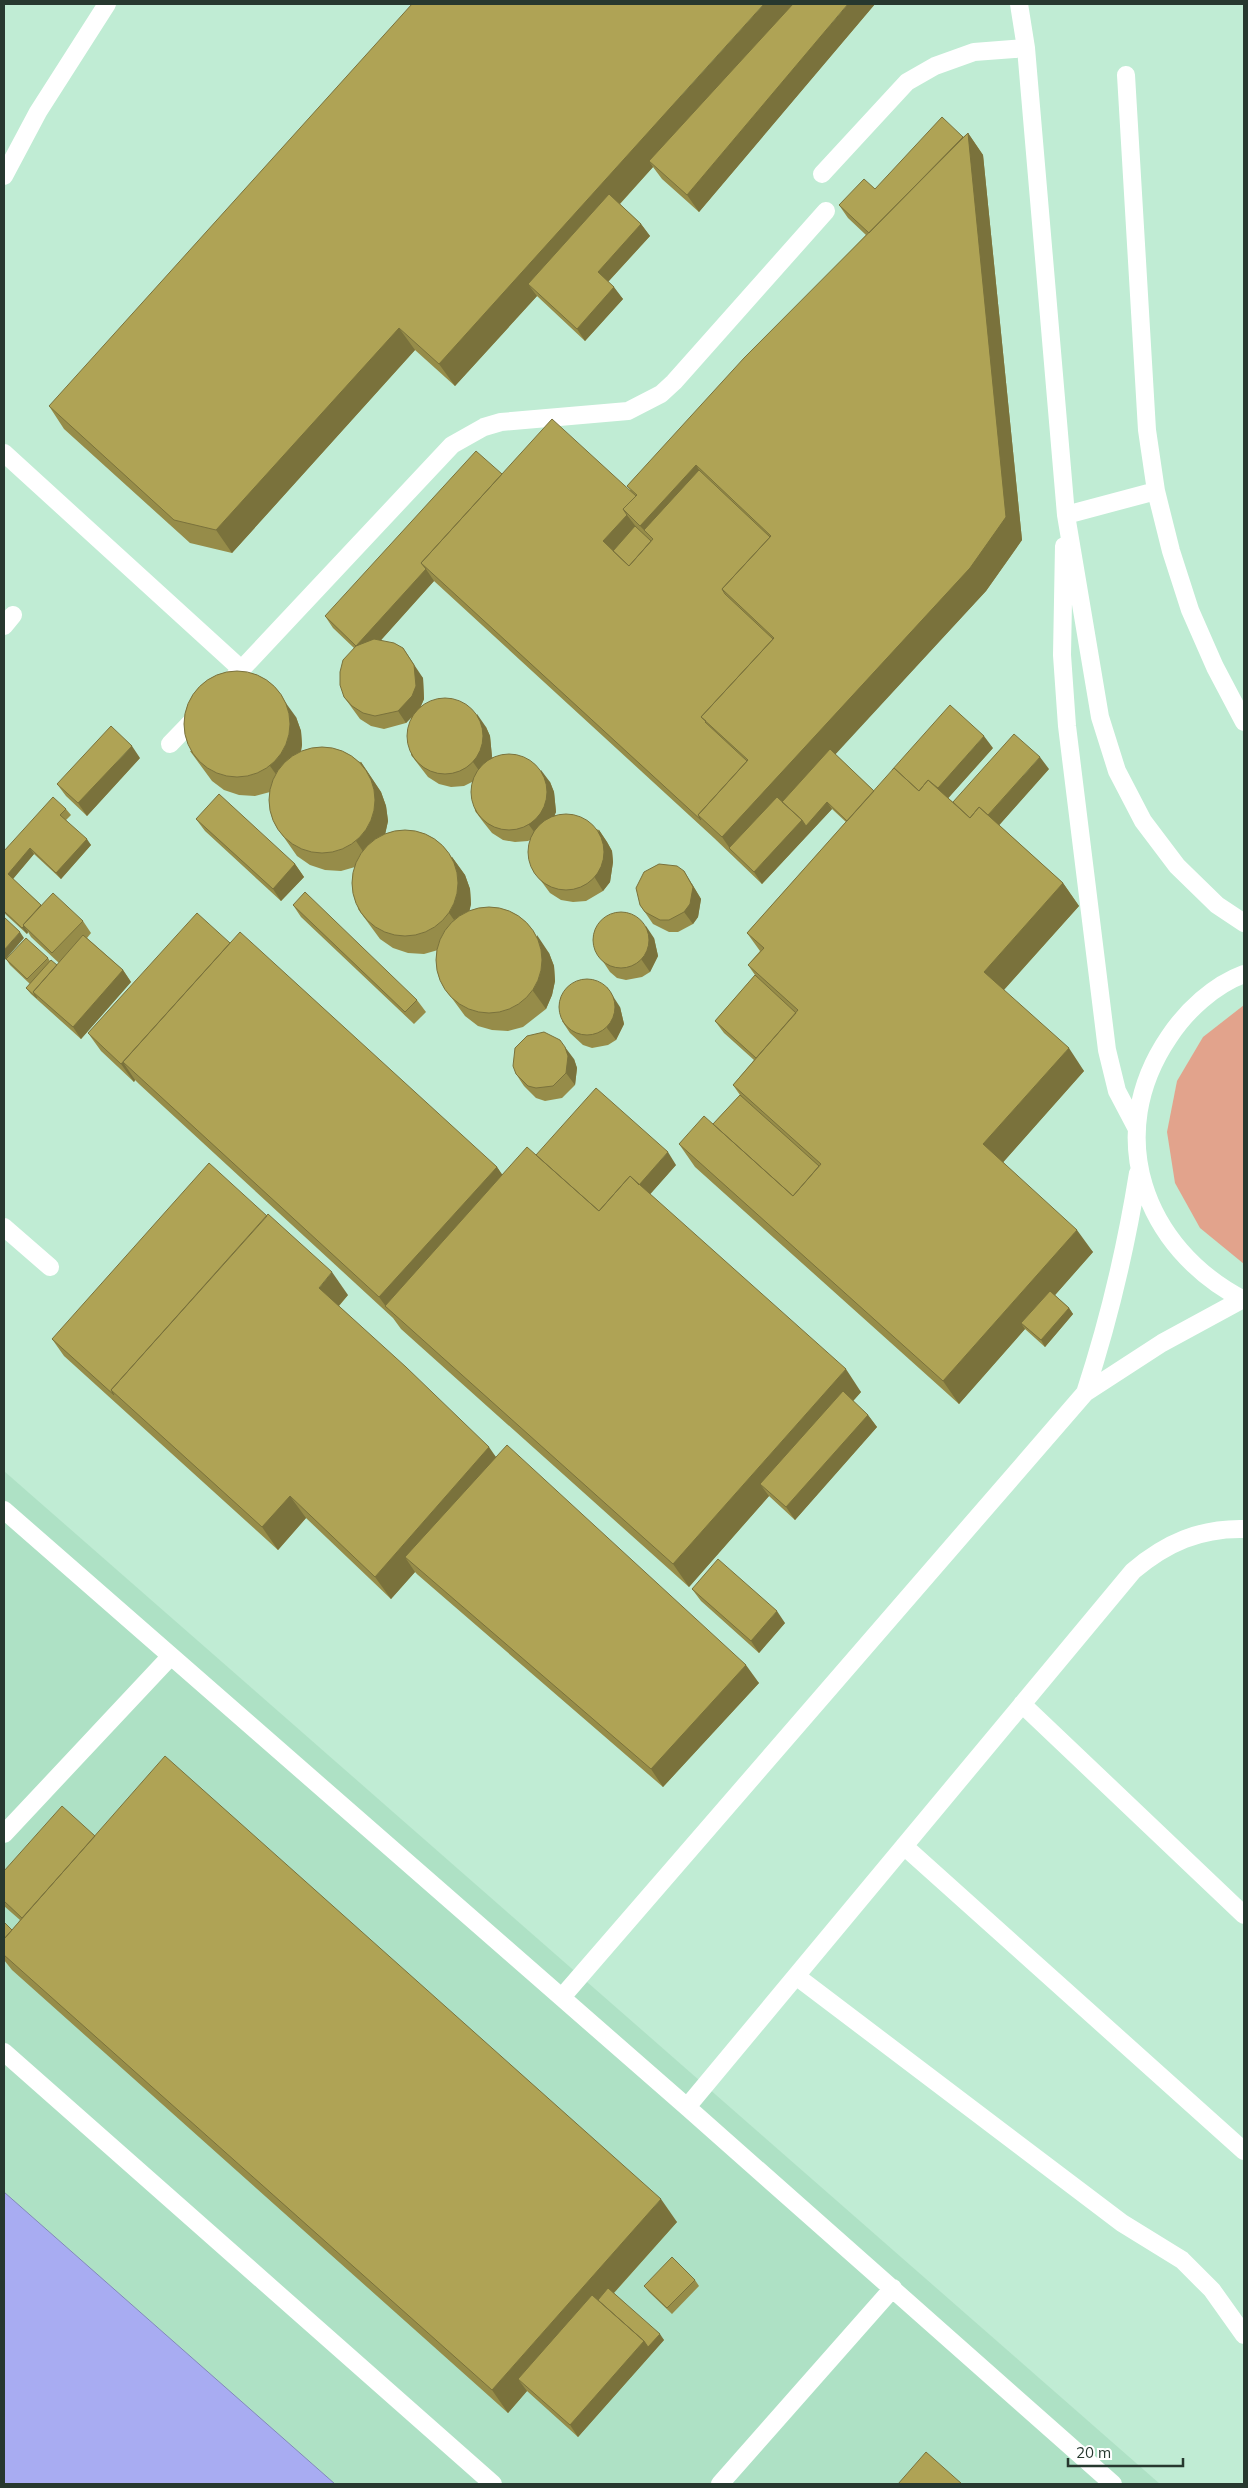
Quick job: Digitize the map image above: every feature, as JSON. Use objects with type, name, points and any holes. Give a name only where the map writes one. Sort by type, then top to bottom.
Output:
[{"type":"lane","points":[[4,176],[38,112],[108,4]]},
{"type":"lane","points":[[1019,4],[1026,48],[1066,515],[1100,717],[1117,771],[1143,821],[1177,866],[1217,905],[1244,923]]},
{"type":"lane","points":[[822,174],[907,82],[935,66],[974,52],[1026,48]]},
{"type":"lane","points":[[1126,75],[1147,430],[1156,491],[1170,551],[1190,610],[1215,667],[1244,722]]},
{"type":"lane","points":[[170,744],[452,445],[484,427],[501,422],[628,411],[645,404],[674,382],[826,211]]},
{"type":"lane","points":[[4,453],[241,670]]},
{"type":"lane","points":[[1066,515],[1156,491]]},
{"type":"lane","points":[[1066,515],[1062,585],[1062,655],[1067,726],[1111,1071],[1126,1111],[1137,1129]]},
{"type":"lane","points":[[1244,974],[1207,996],[1179,1022],[1157,1054],[1143,1090],[1137,1129],[1139,1166],[1148,1200],[1164,1232],[1186,1259],[1206,1276],[1244,1299]]},
{"type":"lane","points":[[1085,1393],[1118,1281],[1139,1166]]},
{"type":"lane","points":[[4,1227],[50,1267]]},
{"type":"lane","points":[[562,1997],[1085,1393],[1162,1343],[1244,1299]]},
{"type":"lane","points":[[4,1510],[170,1657],[562,1997],[1113,2484]]},
{"type":"lane","points":[[687,2107],[1133,1571],[1152,1555],[1174,1542],[1198,1533],[1223,1528],[1244,1528]]},
{"type":"lane","points":[[4,1834],[170,1657]]},
{"type":"lane","points":[[1022,1704],[1244,1915]]},
{"type":"lane","points":[[904,1846],[1244,2151]]},
{"type":"lane","points":[[796,1976],[1122,2223],[1182,2260],[1212,2290],[1244,2335]]},
{"type":"lane","points":[[4,2052],[494,2484]]},
{"type":"lane","points":[[720,2484],[893,2288]]},
{"type":"shaded area","points":[[1244,1005],[1244,1264],[1200,1228],[1175,1183],[1167,1132],[1177,1081],[1203,1037]]},
{"type":"shaded area","points":[[4,1471],[1160,2484],[335,2484],[4,2192]]},
{"type":"water","points":[[4,2192],[335,2484],[4,2484]]},
{"type":"building","points":[[412,4],[764,4],[439,364],[399,328],[216,530],[174,520],[49,406]]},
{"type":"building","points":[[793,4],[848,4],[687,195],[649,161]]},
{"type":"building","points":[[942,117],[963,137],[869,233],[839,205],[864,179],[875,189]]},
{"type":"building","points":[[968,133],[1006,517],[970,568],[722,837],[698,815],[748,760],[701,717],[774,638],[722,589],[771,536],[696,465],[640,526],[623,509],[637,495],[627,486],[744,358]]},
{"type":"building","points":[[609,194],[641,224],[598,272],[614,287],[577,329],[528,284]]},
{"type":"building","points":[[552,419],[636,496],[623,509],[627,515],[603,541],[629,566],[653,539],[644,530],[699,470],[770,537],[722,589],[773,639],[701,717],[747,761],[698,815],[701,820],[421,563]]},
{"type":"building","points":[[476,451],[502,474],[421,563],[426,569],[356,646],[325,616]]},
{"type":"building","points":[[635,526],[651,541],[629,566],[613,551]]},
{"type":"building","points":[[374,639],[394,643],[403,648],[414,665],[416,686],[412,696],[398,711],[375,716],[363,713],[352,706],[344,697],[340,685],[340,672],[343,660],[356,646]]},
{"type":"building","points":[[237,671],[257,675],[275,686],[286,704],[290,724],[286,744],[275,762],[257,773],[237,777],[217,773],[199,762],[188,744],[184,724],[188,704],[199,686],[217,675]]},
{"type":"building","points":[[445,698],[460,701],[472,709],[480,721],[483,736],[480,751],[472,763],[460,771],[445,774],[430,771],[418,763],[410,751],[407,736],[410,721],[418,709],[430,701]]},
{"type":"building","points":[[950,705],[984,736],[938,788],[928,780],[919,791],[894,768],[892,770]]},
{"type":"building","points":[[111,726],[132,746],[78,803],[57,784]]},
{"type":"building","points":[[1014,734],[1040,757],[988,815],[979,807],[970,818],[953,802]]},
{"type":"building","points":[[322,747],[342,751],[359,763],[371,780],[375,800],[371,820],[359,837],[342,849],[322,853],[302,849],[285,837],[273,820],[269,800],[273,780],[285,763],[302,751]]},
{"type":"building","points":[[830,749],[874,791],[847,821],[827,802],[806,826],[782,802]]},
{"type":"building","points":[[509,754],[524,757],[536,765],[544,777],[547,792],[544,807],[536,819],[524,827],[509,830],[494,827],[482,819],[474,807],[471,792],[474,777],[482,765],[494,757]]},
{"type":"building","points":[[894,768],[919,791],[928,780],[970,818],[979,807],[1063,883],[984,972],[1069,1048],[983,1144],[1077,1230],[943,1381],[679,1144],[704,1116],[793,1196],[821,1164],[733,1085],[798,1010],[748,965],[764,948],[747,933]]},
{"type":"building","points":[[219,794],[295,864],[273,889],[196,819]]},
{"type":"building","points":[[53,797],[66,809],[60,815],[87,839],[56,873],[30,848],[8,874],[41,905],[22,928],[4,911],[4,851]]},
{"type":"building","points":[[777,797],[802,820],[754,872],[729,848]]},
{"type":"building","points":[[566,814],[581,817],[593,825],[601,837],[604,852],[601,867],[593,879],[581,887],[566,890],[551,887],[539,879],[531,867],[528,852],[531,837],[539,825],[551,817]]},
{"type":"building","points":[[405,830],[425,834],[442,846],[454,863],[458,883],[454,903],[442,920],[425,932],[405,936],[385,932],[368,920],[356,903],[352,883],[356,863],[368,846],[385,834]]},
{"type":"building","points":[[659,864],[677,866],[684,871],[693,887],[690,904],[684,912],[669,920],[660,920],[645,912],[640,905],[636,888],[644,872]]},
{"type":"building","points":[[305,892],[417,1000],[405,1012],[293,905]]},
{"type":"building","points":[[53,893],[83,921],[52,953],[23,925]]},
{"type":"building","points":[[489,907],[509,911],[526,923],[538,940],[542,960],[538,980],[526,997],[509,1009],[489,1013],[469,1009],[452,997],[440,980],[436,960],[440,940],[452,923],[469,911]]},
{"type":"building","points":[[621,912],[632,914],[641,920],[647,929],[649,940],[647,951],[641,960],[632,966],[621,968],[610,966],[601,960],[595,951],[593,940],[595,929],[601,920],[610,914]]},
{"type":"building","points":[[197,913],[230,943],[121,1064],[88,1033]]},
{"type":"building","points":[[4,917],[20,932],[4,950]]},
{"type":"building","points":[[240,932],[497,1167],[379,1297],[123,1062]]},
{"type":"building","points":[[83,935],[123,970],[73,1027],[33,992]]},
{"type":"building","points":[[26,938],[48,958],[27,979],[6,959]]},
{"type":"building","points":[[51,960],[57,965],[33,992],[37,998],[26,988]]},
{"type":"building","points":[[755,975],[796,1013],[756,1058],[715,1021]]},
{"type":"building","points":[[587,979],[598,981],[607,987],[613,996],[615,1007],[613,1018],[607,1027],[598,1033],[587,1035],[576,1033],[567,1027],[561,1018],[559,1007],[561,996],[567,987],[576,981]]},
{"type":"building","points":[[544,1032],[560,1040],[565,1047],[568,1056],[566,1073],[553,1086],[536,1088],[528,1086],[516,1074],[513,1066],[515,1048],[527,1036]]},
{"type":"building","points":[[596,1088],[668,1152],[639,1185],[630,1176],[599,1211],[536,1155]]},
{"type":"building","points":[[740,1095],[819,1166],[793,1196],[713,1124]]},
{"type":"building","points":[[527,1147],[599,1211],[630,1176],[846,1369],[673,1564],[385,1306]]},
{"type":"building","points":[[209,1163],[267,1216],[111,1390],[114,1395],[52,1339]]},
{"type":"building","points":[[268,1214],[332,1272],[319,1288],[406,1367],[489,1447],[375,1577],[290,1496],[262,1527],[111,1390]]},
{"type":"building","points":[[1050,1291],[1069,1308],[1041,1340],[1021,1323]]},
{"type":"building","points":[[843,1391],[868,1415],[786,1507],[760,1484]]},
{"type":"building","points":[[507,1445],[746,1665],[651,1769],[405,1557]]},
{"type":"building","points":[[718,1559],[777,1611],[751,1641],[692,1589]]},
{"type":"building","points":[[165,1756],[661,2199],[492,2390],[4,1955],[4,1939]]},
{"type":"building","points":[[62,1806],[95,1836],[22,1918],[4,1901],[4,1871]]},
{"type":"building","points":[[4,1922],[12,1930],[4,1939]]},
{"type":"building","points":[[672,2257],[695,2280],[667,2308],[644,2286]]},
{"type":"building","points":[[608,2288],[660,2334],[648,2347],[644,2341],[598,2300]]},
{"type":"building","points":[[592,2295],[644,2341],[570,2425],[518,2379]]},
{"type":"building","points":[[926,2452],[962,2484],[898,2484]]}]
